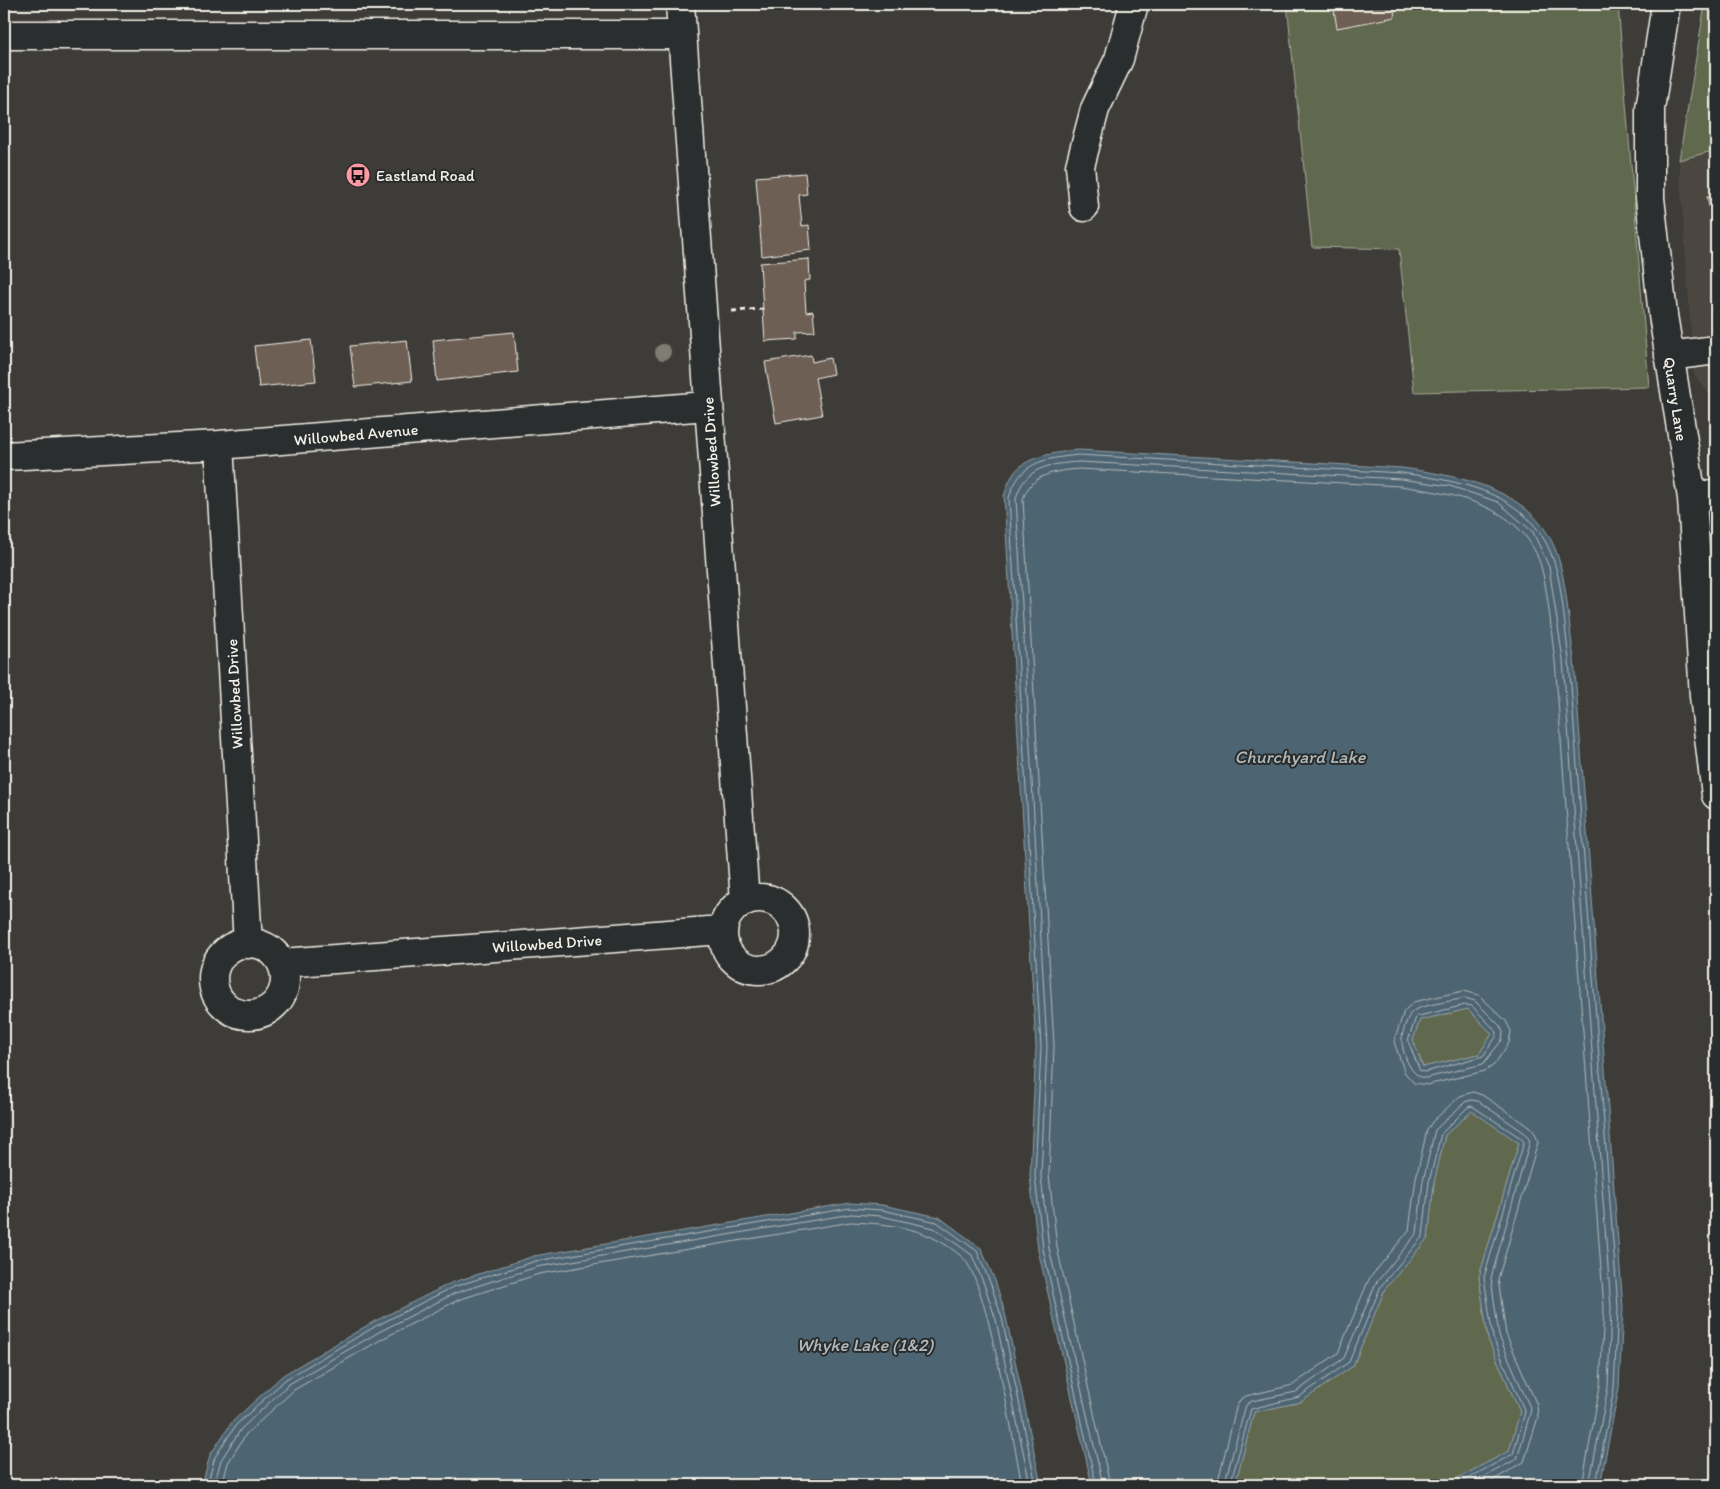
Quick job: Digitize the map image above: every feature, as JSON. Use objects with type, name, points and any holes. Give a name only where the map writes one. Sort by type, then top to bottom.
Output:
[{"type":"street","name":"Willowbed Drive","points":[[680,4],[745,901]]},
{"type":"street","points":[[1084,208],[1080,166],[1095,109],[1119,59],[1134,4]]},
{"type":"street","name":"Quarry Lane","points":[[1666,4],[1650,109],[1650,198],[1669,356],[1704,496],[1704,696],[1716,795]]},
{"type":"street","points":[[4,35],[681,35]]},
{"type":"street","points":[[1669,356],[1716,350]]},
{"type":"street","name":"Willowbed Avenue","points":[[4,456],[219,445],[708,406]]},
{"type":"street","name":"Willowbed Drive","points":[[219,445],[248,944]]},
{"type":"street","points":[[764,898],[781,905],[789,914],[794,926],[794,938],[787,956],[778,964],[766,969],[753,970],[738,963],[729,954],[724,943],[722,930],[730,911],[745,901],[764,898]]},
{"type":"street","name":"Willowbed Drive","points":[[282,964],[722,930]]},
{"type":"street","points":[[248,944],[255,944],[272,950],[282,964],[285,984],[282,996],[268,1010],[257,1015],[244,1015],[228,1009],[219,1000],[215,988],[214,976],[217,964],[230,948],[248,944]]},
{"type":"shaded area","points":[[1716,150],[1716,402],[1694,375],[1679,160]]},
{"type":"green space","points":[[1287,4],[1618,4],[1649,387],[1414,392],[1399,249],[1312,247]]},
{"type":"green space","points":[[1705,4],[1716,4],[1716,150],[1679,160]]},
{"type":"green space","points":[[1468,1009],[1492,1034],[1479,1054],[1423,1067],[1413,1040],[1420,1020]]},
{"type":"green space","points":[[1472,1110],[1519,1143],[1479,1277],[1488,1339],[1520,1412],[1509,1451],[1445,1485],[1235,1485],[1254,1412],[1301,1402],[1353,1366],[1385,1289],[1428,1238],[1434,1183],[1445,1135]]},
{"type":"water","name":"Churchyard Lake","points":[[1078,450],[1402,468],[1427,472],[1476,483],[1499,492],[1519,504],[1537,519],[1551,539],[1563,576],[1574,659],[1623,1308],[1619,1388],[1600,1485],[1445,1485],[1509,1451],[1520,1412],[1488,1339],[1479,1277],[1519,1143],[1472,1111],[1445,1135],[1434,1183],[1428,1238],[1385,1289],[1353,1366],[1301,1402],[1254,1412],[1235,1485],[1092,1485],[1038,1250],[1030,1176],[1036,1047],[1004,496],[1011,478],[1023,464],[1041,456]],"holes":[[[1468,1009],[1492,1034],[1479,1054],[1423,1067],[1413,1040],[1420,1020]]]},
{"type":"water","name":"Whyke Lake (1&2)","points":[[850,1203],[882,1205],[939,1217],[981,1248],[996,1283],[1006,1317],[1041,1485],[202,1485],[210,1455],[232,1422],[283,1375],[373,1322],[451,1283],[534,1256]]},
{"type":"building","points":[[1333,4],[1393,4],[1395,17],[1337,28]]},
{"type":"building","points":[[805,173],[807,194],[799,195],[802,226],[809,225],[811,250],[762,256],[756,177]]},
{"type":"building","points":[[1716,195],[1716,237],[1707,197]]},
{"type":"building","points":[[809,259],[810,280],[804,281],[806,312],[813,311],[815,331],[797,332],[797,339],[765,341],[760,263]]},
{"type":"building","points":[[514,332],[518,372],[437,381],[433,340]]},
{"type":"building","points":[[311,340],[316,381],[259,387],[254,346]]},
{"type":"building","points":[[407,340],[412,381],[355,387],[350,346]]},
{"type":"building","points":[[811,355],[812,362],[830,358],[833,374],[815,378],[822,415],[776,423],[765,362]]},
{"type":"place","name":"Eastland Road","points":[[358,175]]}]
